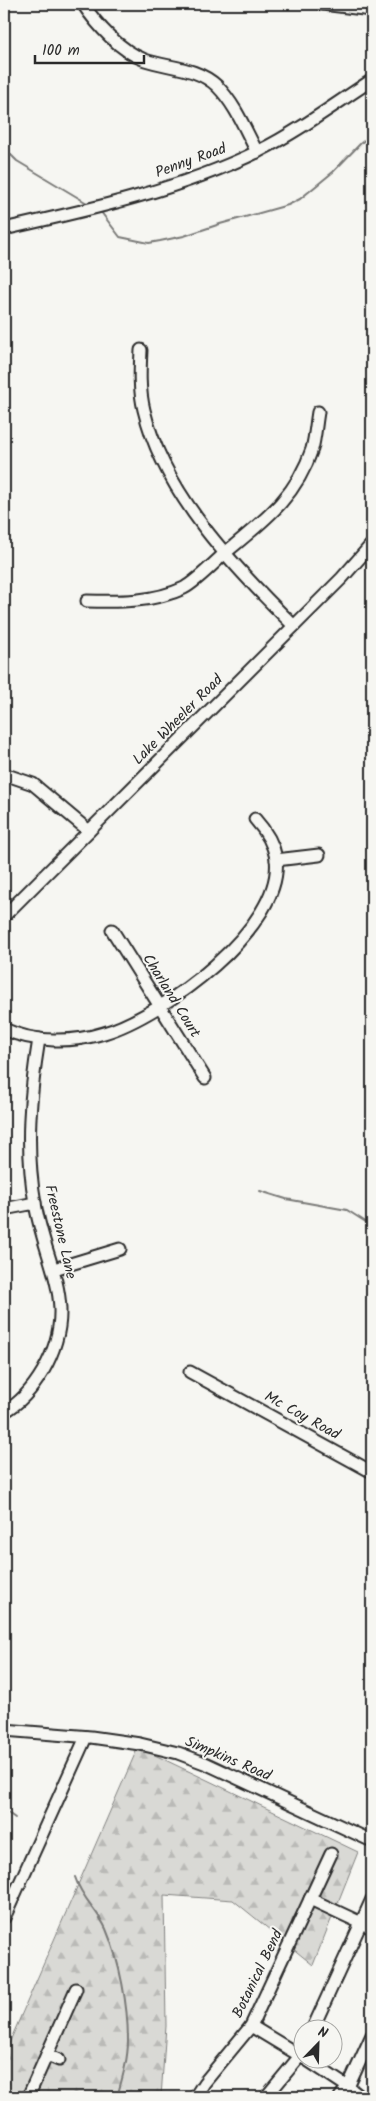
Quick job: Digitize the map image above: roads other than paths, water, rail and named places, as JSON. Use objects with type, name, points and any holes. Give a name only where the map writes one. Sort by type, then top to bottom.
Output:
[{"type":"street","points":[[83,4],[107,32],[131,54],[147,60],[171,64],[199,74],[216,86],[236,111],[257,152]]},
{"type":"street","points":[[322,4],[372,10]]},
{"type":"street","name":"Penny Road","points":[[4,229],[147,193],[257,152],[372,80]]},
{"type":"street","points":[[140,350],[140,378],[144,409],[150,430],[176,485],[225,554],[294,626]]},
{"type":"street","points":[[87,601],[120,602],[144,599],[186,587],[276,510],[291,491],[304,469],[312,448],[318,412]]},
{"type":"street","name":"Lake Wheeler Road","points":[[4,916],[294,626],[372,544]]},
{"type":"street","points":[[4,774],[33,784],[89,831]]},
{"type":"street","points":[[4,1030],[39,1039],[65,1040],[103,1034],[126,1025],[160,1007],[222,957],[257,920],[266,907],[272,891],[276,860],[274,848],[255,818]]},
{"type":"street","points":[[276,860],[319,855]]},
{"type":"street","name":"Charland Court","points":[[112,930],[205,1078]]},
{"type":"street","name":"Freestone Lane","points":[[4,1412],[28,1392],[47,1365],[54,1348],[61,1315],[54,1269],[35,1204],[29,1119],[39,1039]]},
{"type":"street","points":[[4,1209],[35,1204]]},
{"type":"street","points":[[54,1269],[120,1250]]},
{"type":"street","name":"Mc Coy Road","points":[[190,1372],[372,1472]]},
{"type":"street","name":"Simpkins Road","points":[[4,1730],[140,1744],[178,1753],[214,1767],[372,1841]]},
{"type":"street","points":[[4,1918],[86,1737]]},
{"type":"street","name":"Botanical Bend","points":[[195,2097],[204,2083],[251,2026],[331,1854]]},
{"type":"street","points":[[310,1899],[367,1926]]},
{"type":"street","points":[[318,2018],[367,1926],[372,1899]]},
{"type":"street","points":[[28,2097],[76,1989]]},
{"type":"street","points":[[251,2026],[294,2050]]},
{"type":"street","points":[[340,2097],[348,2087],[372,2036]]},
{"type":"street","points":[[47,2055],[59,2060]]},
{"type":"street","points":[[266,2097],[294,2065]]},
{"type":"street","points":[[321,2068],[361,2097]]},
{"type":"waterway","points":[[101,212],[120,237],[149,243],[184,236],[288,205],[300,199],[333,172],[372,134]]},
{"type":"waterway","points":[[4,148],[17,161],[87,203]]},
{"type":"waterway","points":[[260,1191],[286,1199],[347,1210],[372,1226]]},
{"type":"waterway","points":[[4,1810],[15,1818]]},
{"type":"waterway","points":[[75,1877],[82,1892],[106,1929],[122,1984],[127,2013],[128,2048],[117,2097]]}]
